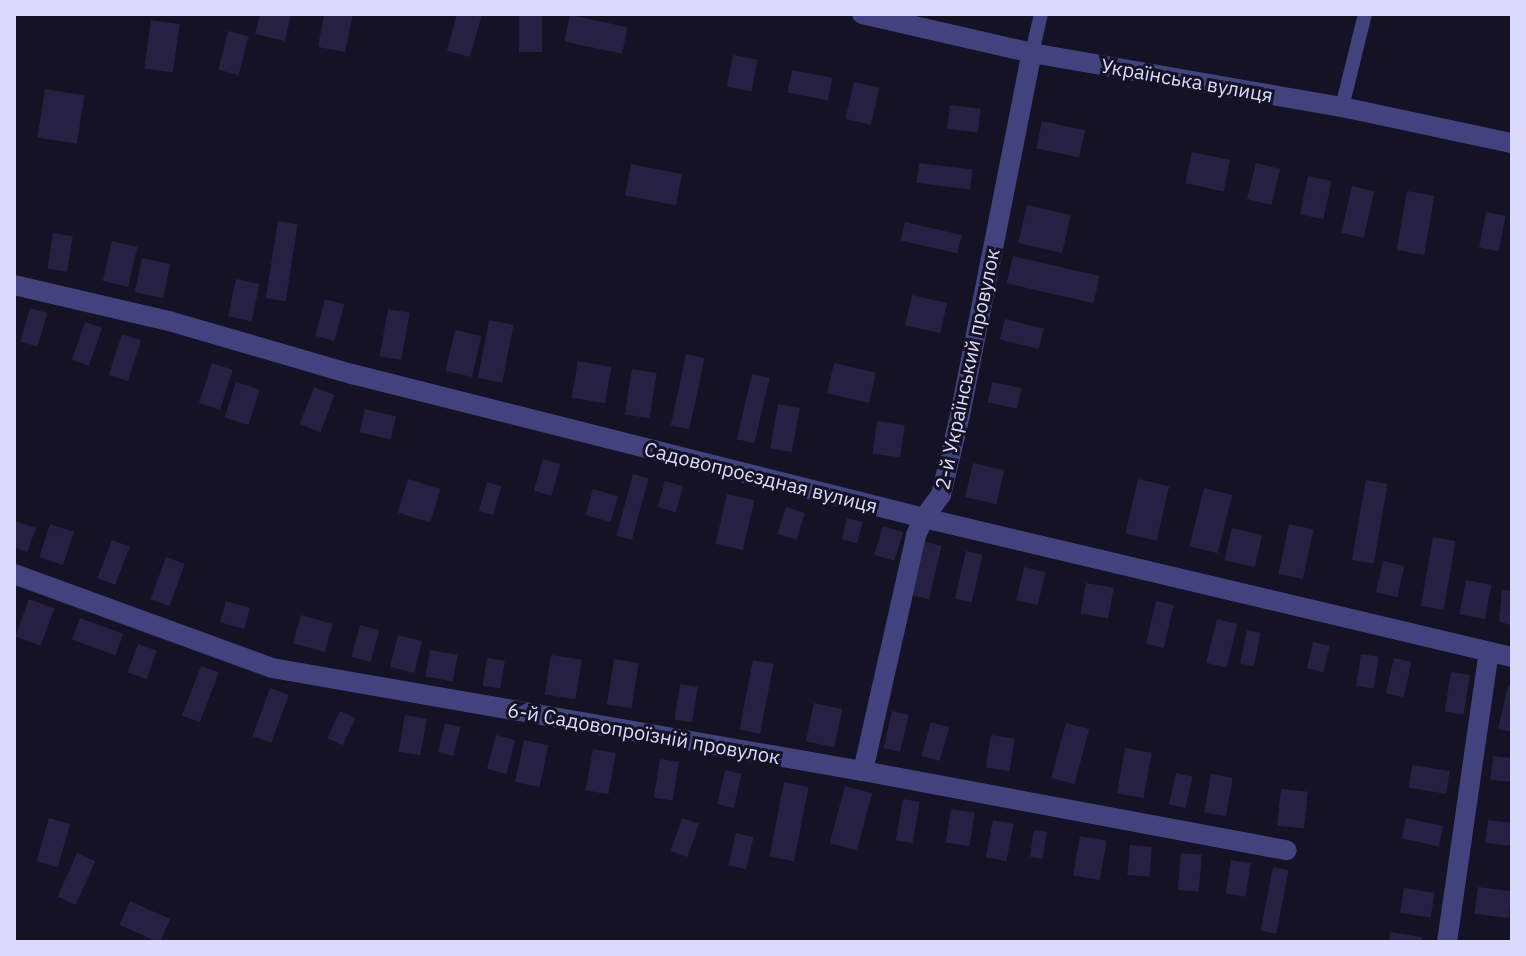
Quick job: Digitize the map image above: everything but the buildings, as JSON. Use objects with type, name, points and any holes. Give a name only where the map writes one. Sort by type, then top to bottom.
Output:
[{"type":"street","name":"Українська вулиця","points":[[862,14],[1032,53],[1342,107],[1512,143]]},
{"type":"street","name":"2-й Український провулок","points":[[863,771],[916,535],[941,495],[960,415],[1032,53]]},
{"type":"street","name":"Садовопроєздная вулиця","points":[[14,285],[169,321],[352,374],[924,518],[1512,657]]},
{"type":"street","name":"6-й Садовопроїзній провулок","points":[[14,574],[272,668],[863,771],[1287,850]]},
{"type":"street","points":[[1447,942],[1489,652]]},
{"type":"lane","points":[[1032,53],[1041,14]]},
{"type":"lane","points":[[1342,107],[1365,14]]}]
